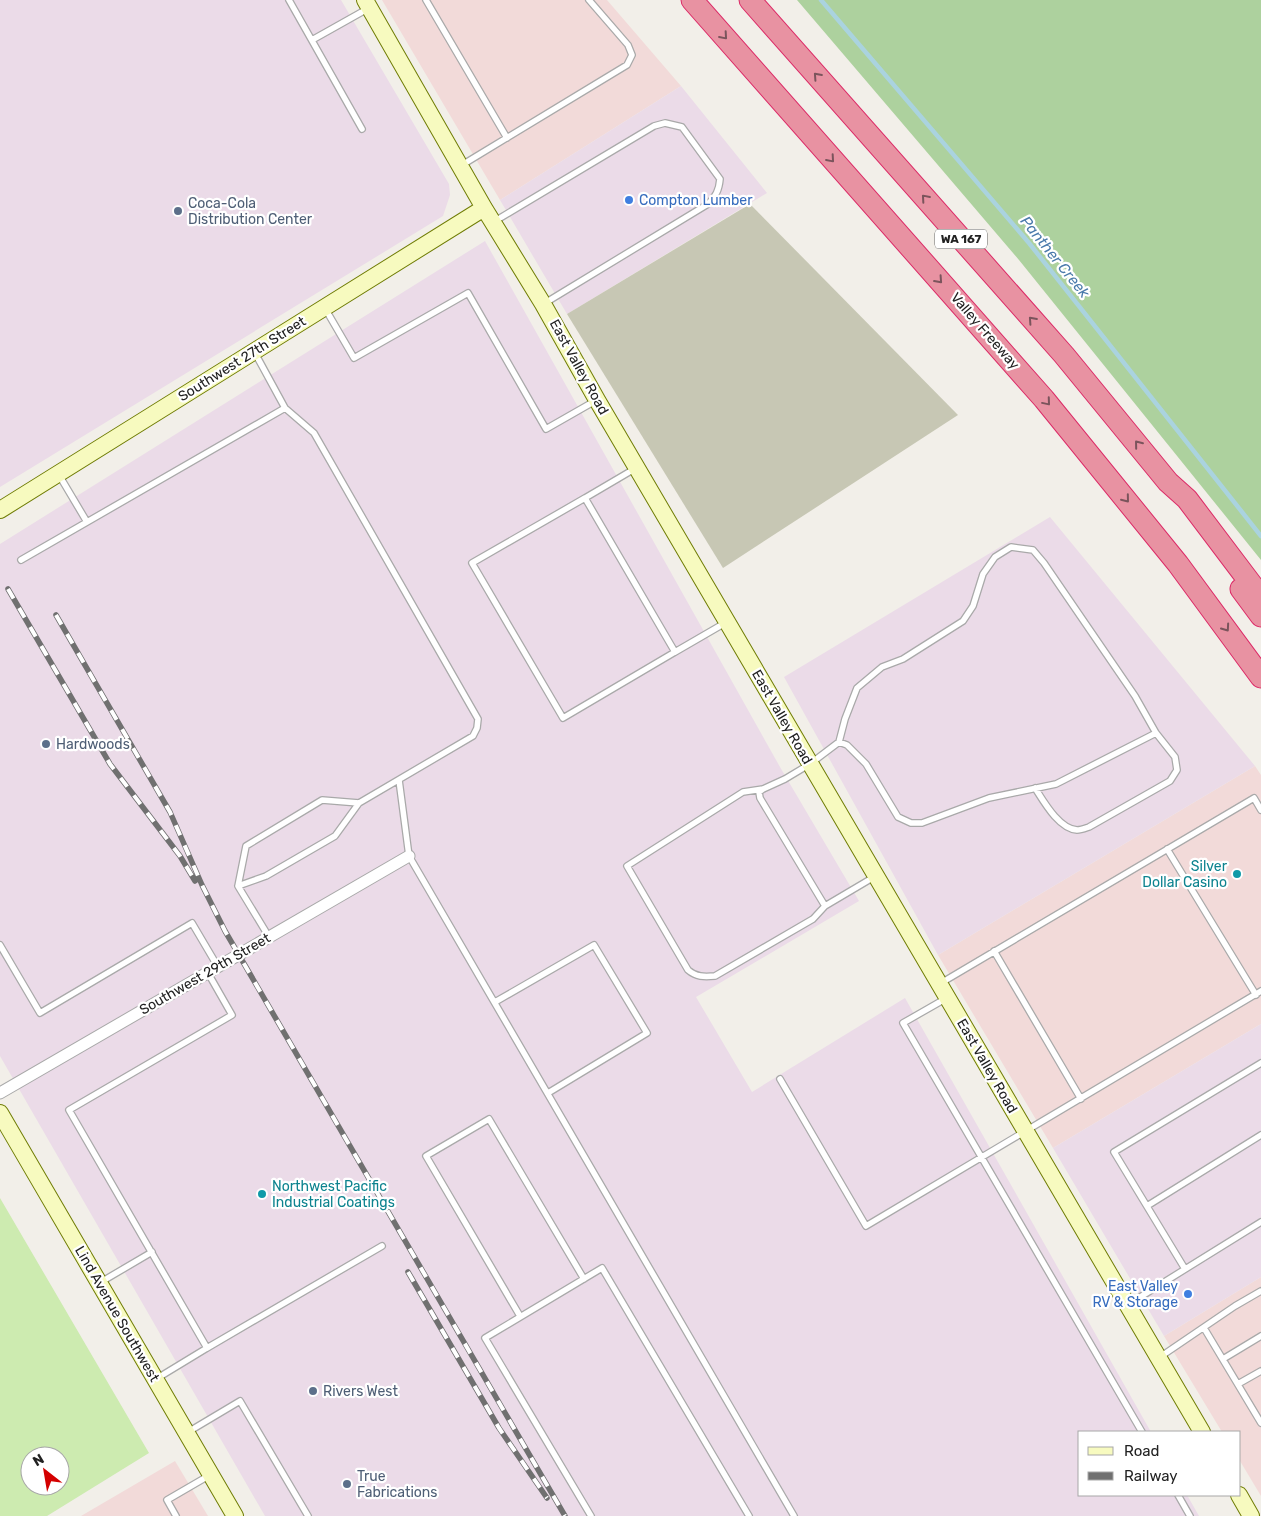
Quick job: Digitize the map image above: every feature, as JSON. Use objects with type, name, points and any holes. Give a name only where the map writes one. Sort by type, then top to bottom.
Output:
[{"type":"highway","name":"Valley Freeway","points":[[692,0],[1044,399],[1178,564],[1261,677]]},
{"type":"highway","name":"WA 167","points":[[750,0],[1064,355],[1168,482],[1187,499],[1261,597]]},
{"type":"highway","points":[[1168,482],[1182,513],[1261,616]]},
{"type":"street","name":"East Valley Road","points":[[367,4],[484,208],[543,304],[636,468],[1201,1431]]},
{"type":"street","name":"Southwest 27th Street","points":[[0,510],[484,208]]},
{"type":"street","name":"Southwest 29th Street","points":[[0,1093],[409,856]]},
{"type":"street","name":"Lind Avenue Southwest","points":[[0,1112],[235,1516]]},
{"type":"street","points":[[1240,1496],[1251,1516]]},
{"type":"lane","points":[[289,0],[362,129]]},
{"type":"lane","points":[[426,0],[507,138]]},
{"type":"lane","points":[[460,166],[627,65],[632,55],[628,45],[589,0]]},
{"type":"lane","points":[[312,40],[367,4]]},
{"type":"lane","points":[[493,223],[654,126],[665,123],[682,127],[720,179],[716,196],[708,204],[543,304]]},
{"type":"lane","points":[[324,307],[354,358],[468,292],[546,428],[597,400]]},
{"type":"lane","points":[[238,886],[266,876],[335,836],[359,804],[473,736],[478,719],[314,433],[285,408],[254,351]]},
{"type":"lane","points":[[21,560],[285,408]]},
{"type":"lane","points":[[636,468],[472,563],[562,718],[727,622]]},
{"type":"lane","points":[[58,474],[87,522]]},
{"type":"lane","points":[[585,498],[675,652]]},
{"type":"lane","points":[[876,876],[825,906],[813,919],[715,976],[700,976],[693,975],[688,970],[627,866],[743,792],[763,789],[785,779],[810,764],[839,742],[845,719],[857,688],[882,667],[903,659],[963,621],[973,606],[983,574],[995,558],[1011,547],[1033,550],[1044,563],[1135,696],[1156,733],[1175,757],[1178,770],[1170,781],[1089,827],[1077,830],[1066,826],[1050,812],[1035,788]]},
{"type":"lane","points":[[839,742],[848,746],[866,764],[898,817],[911,823],[922,824],[989,798],[1056,784],[1156,733]]},
{"type":"lane","points":[[399,780],[409,856],[794,1516]]},
{"type":"lane","points":[[763,789],[759,792],[760,798],[825,906]]},
{"type":"lane","points":[[1141,1431],[902,1023],[994,952],[1254,798],[1261,810]]},
{"type":"lane","points":[[269,937],[238,886],[246,846],[322,800],[359,804]]},
{"type":"lane","points":[[780,1079],[866,1226],[1026,1132],[1258,993],[1168,849]]},
{"type":"lane","points":[[0,945],[40,1013],[192,923],[232,1014],[69,1110],[208,1348]]},
{"type":"lane","points":[[495,1002],[594,945],[647,1033],[548,1093]]},
{"type":"lane","points":[[994,952],[1081,1099]]},
{"type":"lane","points":[[1185,1269],[1114,1152],[1261,1063]]},
{"type":"lane","points":[[520,1316],[426,1156],[489,1119],[584,1279]]},
{"type":"lane","points":[[1147,1206],[1261,1136]]},
{"type":"lane","points":[[1128,1305],[1261,1222]]},
{"type":"lane","points":[[155,1380],[382,1246]]},
{"type":"lane","points":[[99,1283],[152,1252]]},
{"type":"lane","points":[[591,1516],[485,1338],[602,1268],[749,1516]]},
{"type":"lane","points":[[1158,1358],[1235,1306],[1261,1291]]},
{"type":"lane","points":[[1204,1328],[1261,1423]]},
{"type":"lane","points":[[1223,1359],[1261,1336]]},
{"type":"lane","points":[[1238,1384],[1261,1370]]},
{"type":"lane","points":[[186,1433],[240,1401],[308,1516]]},
{"type":"lane","points":[[176,1516],[167,1500],[211,1475]]},
{"type":"lane","points":[[1179,1496],[1190,1516]]},
{"type":"shaded area","name":"Coca-Cola Distribution Center","points":[[0,0],[341,0],[449,184],[450,195],[443,216],[0,487]]},
{"type":"shaded area","points":[[382,0],[607,0],[681,86],[500,200]]},
{"type":"shaded area","points":[[681,86],[767,193],[567,314],[500,200]]},
{"type":"shaded area","points":[[750,204],[958,415],[723,568],[567,314]]},
{"type":"shaded area","points":[[485,241],[780,767],[859,901],[696,997],[752,1092],[905,998],[1150,1431],[1078,1431],[1078,1496],[1188,1496],[1199,1516],[265,1516],[0,1056],[0,544]]},
{"type":"shaded area","points":[[1050,517],[1255,766],[938,955],[784,677]]},
{"type":"shaded area","points":[[1255,766],[1261,775],[1261,1024],[1053,1148],[938,955]]},
{"type":"shaded area","points":[[1261,1024],[1261,1277],[1164,1336],[1053,1148]]},
{"type":"shaded area","points":[[1261,1277],[1261,1496],[1241,1463],[1241,1431],[1221,1431],[1164,1336]]},
{"type":"shaded area","points":[[175,1461],[208,1516],[81,1516]]},
{"type":"green space","points":[[797,0],[1261,0],[1261,560],[1019,260]]},
{"type":"green space","points":[[0,1198],[149,1453],[47,1516],[0,1516]]},
{"type":"waterway","name":"Panther Creek","points":[[821,0],[1029,243],[1261,536]]},
{"type":"railway","points":[[8,589],[110,764],[180,856],[195,881]]},
{"type":"railway","points":[[56,615],[170,812],[202,885],[225,931],[565,1516]]},
{"type":"railway","points":[[408,1272],[499,1428],[547,1498]]},
{"type":"place","name":"Compton Lumber","points":[[629,200]]},
{"type":"place","name":"Coca-Cola Distribution Center","points":[[178,211]]},
{"type":"place","name":"Hardwoods","points":[[46,744]]},
{"type":"place","name":"Silver Dollar Casino","points":[[1237,874]]},
{"type":"place","name":"Northwest Pacific Industrial Coatings","points":[[262,1194]]},
{"type":"place","name":"East Valley RV & Storage","points":[[1188,1294]]},
{"type":"place","name":"Rivers West","points":[[313,1391]]},
{"type":"place","name":"True Fabrications","points":[[347,1484]]}]
